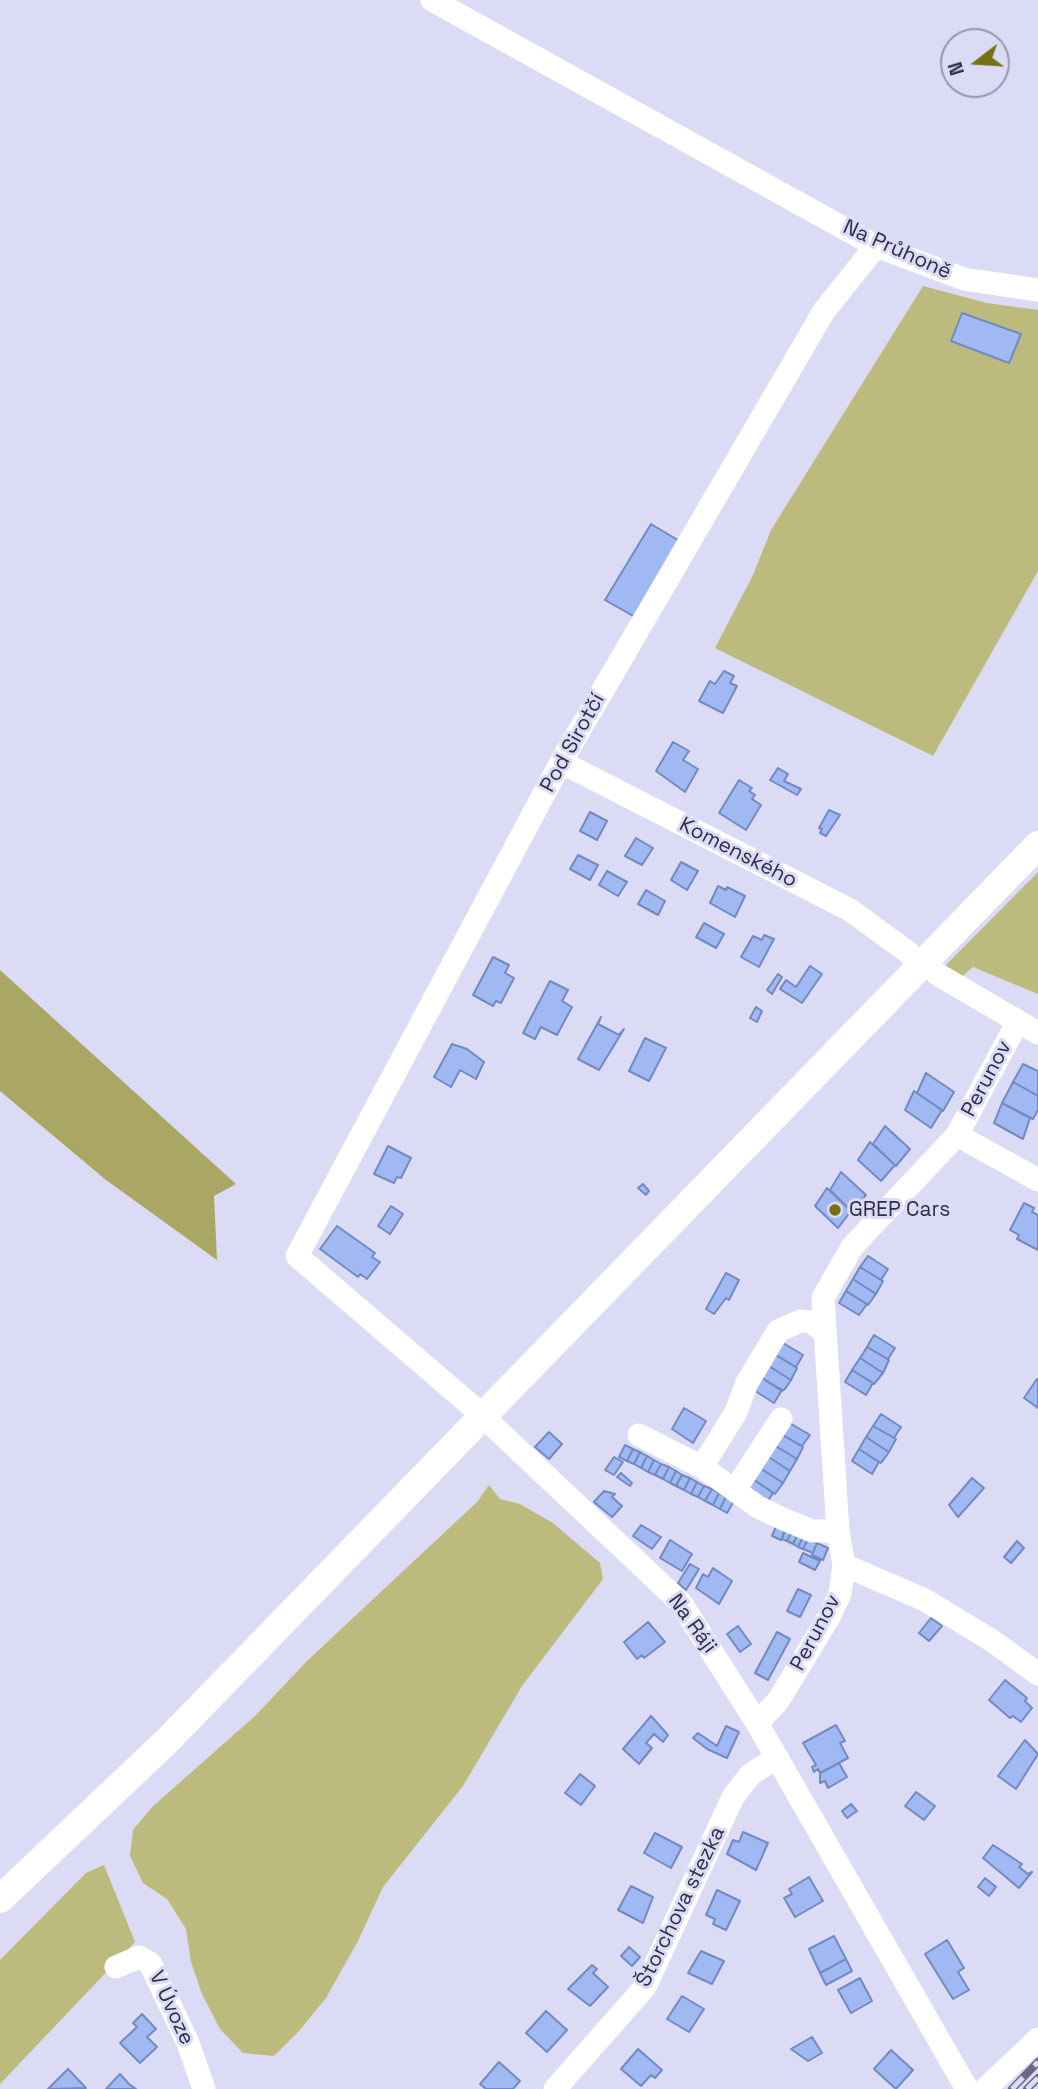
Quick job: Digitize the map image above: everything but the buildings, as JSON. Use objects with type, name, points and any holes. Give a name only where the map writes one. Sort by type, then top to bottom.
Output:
[{"type":"main road","points":[[0,1899],[166,1742],[1038,845]]},
{"type":"street","name":"Na Průhoně","points":[[432,0],[876,246],[964,279],[1038,290]]},
{"type":"street","name":"Pod Sirotčí","points":[[297,1256],[561,762],[824,312],[876,246]]},
{"type":"street","name":"Komenského","points":[[561,762],[849,910],[909,953]]},
{"type":"street","points":[[937,974],[1038,1033]]},
{"type":"street","name":"Perunov","points":[[757,1723],[778,1701],[840,1594],[844,1565],[838,1531],[823,1331],[823,1298],[852,1247],[957,1135],[1017,1023]]},
{"type":"street","name":"Perunov","points":[[957,1135],[1038,1180]]},
{"type":"street","name":"Na Ráji","points":[[297,1256],[474,1408],[681,1603],[757,1723],[967,2089]]},
{"type":"street","points":[[702,1467],[736,1412],[747,1383],[778,1331],[800,1321],[812,1322],[823,1331]]},
{"type":"street","points":[[735,1490],[780,1419]]},
{"type":"street","points":[[639,1435],[702,1467],[758,1507],[800,1527],[824,1533],[838,1531]]},
{"type":"street","points":[[844,1565],[925,1600],[991,1640],[1038,1674]]},
{"type":"street","name":"Štorchova stezka","points":[[555,2089],[645,1987],[733,1797],[750,1775],[777,1757]]},
{"type":"street","name":"V Úvoze","points":[[116,1967],[139,1957],[150,1963],[188,2043],[204,2089]]},
{"type":"street","points":[[985,2089],[1038,2039]]},
{"type":"shaded area","points":[[923,286],[987,303],[1038,310],[1038,571],[933,756],[715,648],[753,575],[771,530]]},
{"type":"shaded area","points":[[1038,872],[1038,994],[973,967],[959,979],[944,967]]},
{"type":"shaded area","points":[[0,970],[236,1184],[214,1196],[217,1260],[106,1180],[0,1091]]},
{"type":"shaded area","points":[[489,1485],[500,1499],[520,1504],[553,1523],[600,1563],[603,1579],[522,1686],[463,1786],[383,1887],[358,1941],[326,1998],[274,2056],[243,2053],[220,2029],[202,1994],[191,1962],[186,1929],[167,1899],[143,1883],[130,1856],[133,1830],[152,1807],[255,1716],[307,1661],[477,1502]]},
{"type":"shaded area","points":[[104,1865],[135,1942],[0,2084],[0,1960],[86,1873]]},
{"type":"railway","points":[[1012,2089],[1038,2062]]},
{"type":"railway","points":[[1027,2089],[1038,2078]]},
{"type":"place","name":"GREP Cars","points":[[835,1210]]}]
